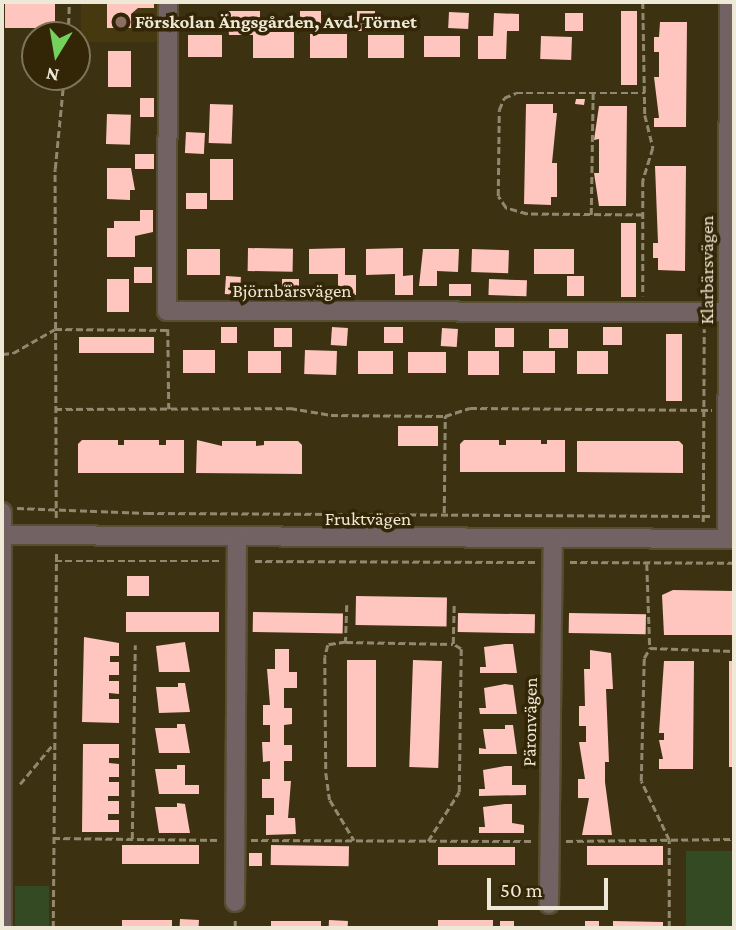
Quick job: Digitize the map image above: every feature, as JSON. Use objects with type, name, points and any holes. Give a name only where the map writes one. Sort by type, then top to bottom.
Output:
[{"type":"street","points":[[167,312],[168,2]]},
{"type":"street","name":"Klarbärsvägen","points":[[729,2],[731,75],[727,410],[728,516],[731,539]]},
{"type":"street","name":"Björnbärsvägen","points":[[167,312],[727,312]]},
{"type":"street","points":[[2,928],[2,535],[7,510]]},
{"type":"street","name":"Fruktvägen","points":[[2,535],[237,539],[731,539]]},
{"type":"street","points":[[235,902],[237,539]]},
{"type":"street","name":"Päronvägen","points":[[549,904],[553,540]]},
{"type":"path","points":[[68,21],[69,2]]},
{"type":"path","points":[[643,2],[645,93],[653,148],[643,180],[643,312]]},
{"type":"path","points":[[53,928],[55,169],[63,91]]},
{"type":"path","points":[[643,215],[527,214],[500,202],[499,110],[505,98],[516,93],[645,93]]},
{"type":"path","points":[[591,215],[593,93]]},
{"type":"path","points":[[167,312],[169,409]]},
{"type":"path","points":[[703,563],[704,312]]},
{"type":"path","points":[[2,354],[13,353],[55,329],[168,330]]},
{"type":"path","points":[[55,409],[290,408],[331,415],[445,416],[470,408],[727,410]]},
{"type":"path","points":[[444,513],[445,416]]},
{"type":"path","points":[[7,510],[728,516]]},
{"type":"path","points":[[55,561],[734,563]]},
{"type":"path","points":[[647,562],[650,648],[644,658],[641,781],[669,840],[669,928]]},
{"type":"path","points":[[453,644],[454,604]]},
{"type":"path","points":[[346,642],[347,605]]},
{"type":"path","points":[[355,840],[330,800],[326,773],[325,657],[328,645],[346,642],[453,644],[461,649],[458,792],[428,841]]},
{"type":"path","points":[[132,839],[135,645]]},
{"type":"path","points":[[650,648],[734,651]]},
{"type":"path","points":[[17,788],[54,743]]},
{"type":"path","points":[[53,838],[428,841],[734,839]]},
{"type":"shaded area","name":"Förskolan Ängsgården, Avd. Törnet","points":[[81,2],[161,2],[161,42],[91,42],[91,21],[81,21]]},
{"type":"green space","points":[[686,851],[734,851],[734,928],[686,928]]},
{"type":"green space","points":[[15,886],[49,886],[49,928],[15,928]]},
{"type":"building","points":[[5,2],[55,2],[55,21],[21,21],[21,28],[5,28]]},
{"type":"building","points":[[107,2],[154,2],[154,8],[138,8],[131,14],[131,28],[107,28]]},
{"type":"building","points":[[227,11],[260,11],[260,32],[294,32],[294,58],[253,58],[253,35],[229,35]]},
{"type":"building","points":[[300,11],[321,11],[321,31],[300,31]]},
{"type":"building","points":[[357,11],[375,11],[375,31],[357,31]]},
{"type":"building","points":[[621,11],[637,11],[637,85],[621,85]]},
{"type":"building","points":[[449,12],[469,13],[468,29],[448,28]]},
{"type":"building","points":[[494,13],[519,14],[519,31],[507,31],[506,59],[478,59],[478,36],[493,36]]},
{"type":"building","points":[[565,13],[583,13],[583,31],[565,31]]},
{"type":"building","points":[[660,22],[687,22],[686,127],[654,127],[654,118],[659,118],[654,77],[659,77],[659,52],[654,52],[654,37],[659,37]]},
{"type":"building","points":[[310,34],[347,34],[347,58],[310,58]]},
{"type":"building","points":[[188,35],[222,35],[222,57],[188,57]]},
{"type":"building","points":[[368,35],[404,35],[404,58],[368,58]]},
{"type":"building","points":[[424,36],[460,36],[460,57],[424,57]]},
{"type":"building","points":[[541,36],[572,37],[571,60],[540,59]]},
{"type":"building","points":[[108,51],[131,51],[131,87],[108,87]]},
{"type":"building","points":[[140,98],[154,98],[154,117],[140,117]]},
{"type":"building","points":[[576,99],[585,99],[584,105],[575,104]]},
{"type":"building","points":[[210,104],[233,105],[232,144],[209,143]]},
{"type":"building","points":[[526,104],[553,104],[553,113],[557,113],[552,163],[557,163],[557,197],[551,197],[551,205],[524,204]]},
{"type":"building","points":[[599,106],[627,106],[626,206],[599,206],[594,173],[599,173],[599,139],[594,140]]},
{"type":"building","points":[[107,114],[131,115],[130,145],[106,144]]},
{"type":"building","points":[[186,132],[205,133],[204,154],[185,153]]},
{"type":"building","points":[[135,154],[154,154],[154,169],[135,169]]},
{"type":"building","points":[[210,159],[233,159],[233,200],[210,200]]},
{"type":"building","points":[[655,166],[686,166],[685,271],[658,270],[658,258],[653,258],[653,243],[658,243]]},
{"type":"building","points":[[107,168],[131,168],[135,190],[130,190],[130,200],[107,199]]},
{"type":"building","points":[[186,193],[207,193],[207,209],[186,209]]},
{"type":"building","points":[[140,210],[153,210],[153,232],[135,236],[135,257],[107,257],[107,228],[114,228],[114,221],[140,221]]},
{"type":"building","points":[[621,223],[636,223],[636,297],[621,297]]},
{"type":"building","points":[[248,248],[293,249],[293,272],[248,271]]},
{"type":"building","points":[[345,248],[345,275],[356,275],[356,295],[338,295],[338,274],[309,274],[309,249]]},
{"type":"building","points":[[403,248],[403,276],[413,275],[413,295],[395,295],[395,274],[366,275],[366,249]]},
{"type":"building","points":[[187,249],[220,249],[220,275],[187,275]]},
{"type":"building","points":[[423,249],[459,249],[458,272],[437,271],[437,286],[419,286]]},
{"type":"building","points":[[472,249],[509,250],[508,273],[471,272]]},
{"type":"building","points":[[534,249],[574,249],[574,274],[534,274]]},
{"type":"building","points":[[134,267],[152,267],[152,283],[134,283]]},
{"type":"building","points":[[226,276],[241,277],[240,295],[225,294]]},
{"type":"building","points":[[567,276],[584,276],[584,296],[567,296]]},
{"type":"building","points":[[107,279],[129,279],[129,312],[107,312]]},
{"type":"building","points":[[282,279],[299,279],[299,294],[282,294]]},
{"type":"building","points":[[489,279],[527,280],[526,296],[488,295]]},
{"type":"building","points":[[449,284],[471,284],[471,296],[449,296]]},
{"type":"building","points":[[221,327],[237,327],[237,343],[221,343]]},
{"type":"building","points":[[332,327],[348,328],[347,346],[331,345]]},
{"type":"building","points":[[384,327],[403,327],[403,343],[384,343]]},
{"type":"building","points":[[603,327],[622,327],[622,345],[603,345]]},
{"type":"building","points":[[274,328],[292,328],[292,347],[274,347]]},
{"type":"building","points":[[442,328],[458,329],[457,347],[441,346]]},
{"type":"building","points":[[495,328],[514,328],[514,347],[495,347]]},
{"type":"building","points":[[549,329],[568,329],[568,348],[549,348]]},
{"type":"building","points":[[666,334],[682,334],[682,401],[666,401]]},
{"type":"building","points":[[79,337],[154,337],[154,353],[79,353]]},
{"type":"building","points":[[183,350],[215,350],[215,373],[183,373]]},
{"type":"building","points":[[305,350],[337,351],[336,375],[304,374]]},
{"type":"building","points":[[248,351],[281,351],[281,373],[248,373]]},
{"type":"building","points":[[358,351],[393,351],[393,374],[358,374]]},
{"type":"building","points":[[468,351],[499,351],[499,375],[468,375]]},
{"type":"building","points":[[523,351],[555,351],[555,373],[523,373]]},
{"type":"building","points":[[577,351],[608,351],[608,374],[577,374]]},
{"type":"building","points":[[408,352],[446,352],[446,373],[408,373]]},
{"type":"building","points":[[398,426],[438,426],[438,446],[398,446]]},
{"type":"building","points":[[82,440],[118,440],[118,445],[124,445],[124,440],[159,440],[159,445],[166,445],[166,440],[184,440],[184,473],[78,473],[78,444]]},
{"type":"building","points":[[197,440],[222,446],[222,441],[256,441],[256,446],[264,445],[264,441],[298,441],[302,445],[302,474],[196,473]]},
{"type":"building","points":[[464,440],[499,440],[499,445],[506,445],[506,440],[541,440],[541,444],[547,444],[547,440],[565,440],[565,472],[460,472],[460,444]]},
{"type":"building","points":[[577,441],[679,441],[683,445],[683,473],[577,472]]},
{"type":"building","points":[[127,576],[149,576],[149,596],[127,596]]},
{"type":"building","points":[[673,590],[734,591],[734,635],[664,635],[662,595]]},
{"type":"building","points":[[356,596],[447,598],[446,627],[355,625]]},
{"type":"building","points":[[126,612],[219,612],[219,632],[126,632]]},
{"type":"building","points":[[253,612],[343,614],[343,634],[253,632]]},
{"type":"building","points":[[458,613],[535,614],[535,633],[458,632]]},
{"type":"building","points":[[569,613],[646,614],[646,634],[569,633]]},
{"type":"building","points":[[84,637],[119,643],[119,656],[110,656],[110,662],[119,662],[119,675],[109,675],[109,681],[119,681],[119,694],[109,693],[109,699],[119,699],[119,723],[82,722]]},
{"type":"building","points":[[185,642],[190,672],[159,672],[156,646]]},
{"type":"building","points":[[513,644],[517,673],[480,673],[480,667],[486,667],[484,647]]},
{"type":"building","points":[[275,649],[289,649],[289,672],[297,672],[297,688],[284,688],[284,708],[292,708],[292,724],[284,725],[284,745],[292,745],[292,761],[284,761],[284,781],[291,781],[288,818],[295,818],[296,834],[266,835],[266,815],[274,815],[274,798],[262,798],[262,779],[270,779],[270,761],[263,762],[262,742],[270,742],[270,725],[263,725],[263,705],[270,705],[267,669],[275,669]]},
{"type":"building","points":[[590,650],[611,653],[613,689],[606,689],[609,762],[605,762],[605,782],[612,835],[582,835],[589,798],[578,798],[578,779],[585,779],[579,742],[586,742],[586,726],[579,726],[579,706],[585,706],[584,669],[590,669]]},
{"type":"building","points":[[347,660],[376,660],[376,767],[347,767]]},
{"type":"building","points":[[413,660],[442,661],[438,768],[409,767]]},
{"type":"building","points":[[664,661],[694,661],[693,769],[659,769],[659,759],[663,759],[659,740],[664,740],[664,733],[659,733]]},
{"type":"building","points":[[729,661],[734,661],[734,767],[729,767]]},
{"type":"building","points":[[178,683],[185,683],[190,712],[159,713],[156,687],[178,687]]},
{"type":"building","points":[[513,685],[517,714],[480,714],[479,708],[486,708],[484,688]]},
{"type":"building","points":[[177,724],[185,724],[190,753],[159,753],[155,728],[177,728]]},
{"type":"building","points":[[505,725],[513,725],[517,754],[479,754],[479,748],[486,749],[483,729],[505,729]]},
{"type":"building","points":[[83,744],[119,744],[119,758],[109,758],[109,763],[119,764],[119,777],[109,777],[109,782],[119,782],[119,796],[108,796],[108,801],[119,801],[119,814],[108,814],[108,820],[119,820],[119,832],[82,832]]},
{"type":"building","points":[[177,765],[185,765],[185,785],[199,785],[199,794],[159,794],[155,769],[177,769]]},
{"type":"building","points":[[512,766],[512,785],[526,785],[526,795],[479,796],[479,789],[485,789],[483,770]]},
{"type":"building","points":[[177,803],[185,804],[190,833],[159,833],[155,807],[177,807]]},
{"type":"building","points":[[512,804],[512,823],[524,825],[524,833],[479,833],[479,827],[485,827],[483,807]]},
{"type":"building","points":[[122,845],[199,845],[199,864],[122,864]]},
{"type":"building","points":[[271,845],[349,846],[349,866],[271,865]]},
{"type":"building","points":[[587,846],[663,846],[663,865],[587,865]]},
{"type":"building","points":[[438,847],[515,847],[515,865],[438,865]]},
{"type":"building","points":[[249,853],[262,853],[262,866],[249,866]]},
{"type":"building","points":[[180,919],[199,920],[199,928],[180,928]]},
{"type":"building","points":[[122,920],[172,920],[172,928],[122,928]]},
{"type":"building","points":[[329,920],[348,921],[348,928],[329,928]]},
{"type":"building","points":[[438,920],[493,920],[493,928],[438,928]]},
{"type":"building","points":[[271,921],[321,921],[321,928],[271,928]]},
{"type":"building","points":[[500,921],[514,921],[514,928],[500,928]]},
{"type":"building","points":[[585,921],[599,921],[599,928],[585,928]]},
{"type":"building","points":[[613,921],[663,922],[663,928],[613,928]]},
{"type":"place","name":"Förskolan Ängsgården, Avd. Törnet","points":[[121,22]]}]
